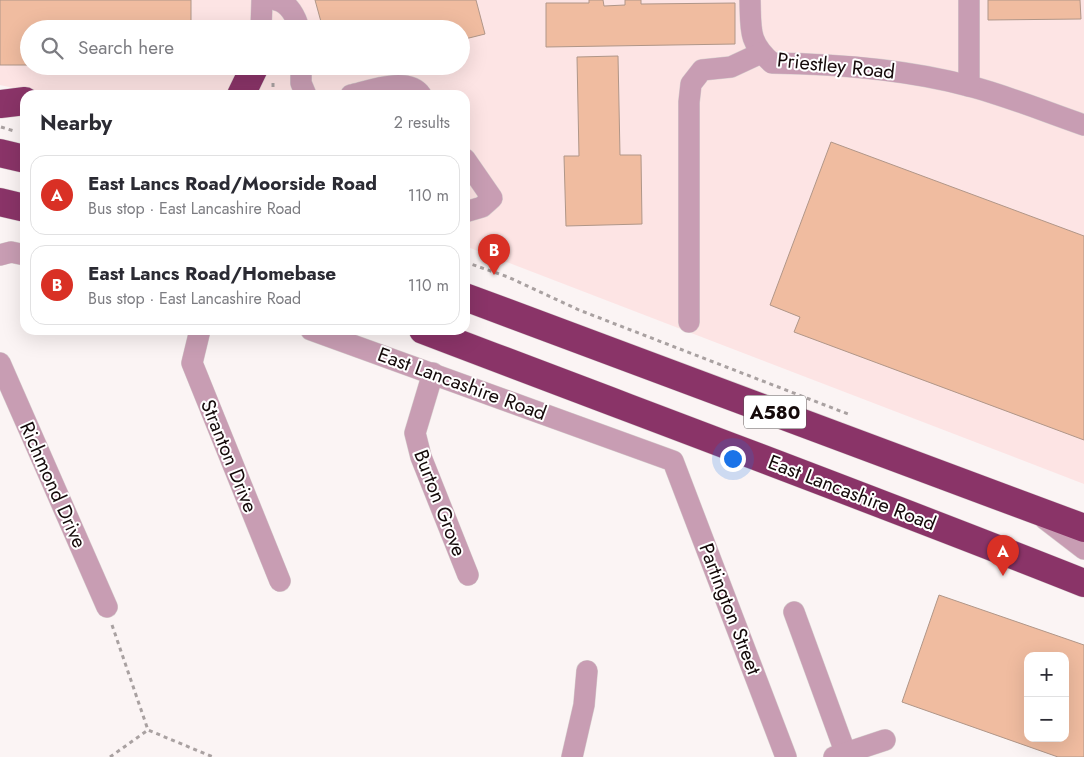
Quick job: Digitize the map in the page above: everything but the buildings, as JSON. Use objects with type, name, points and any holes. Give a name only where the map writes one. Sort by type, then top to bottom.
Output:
[{"type":"highway","points":[[243,90],[251,75]]},
{"type":"highway","points":[[261,90],[262,75]]},
{"type":"highway","points":[[0,104],[20,102]]},
{"type":"highway","points":[[0,153],[20,158]]},
{"type":"highway","points":[[0,202],[20,208]]},
{"type":"highway","points":[[0,207],[20,209]]},
{"type":"highway","name":"A580","points":[[470,299],[1084,528]]},
{"type":"highway","name":"East Lancashire Road","points":[[436,335],[676,428],[963,535],[1084,583]]},
{"type":"street","points":[[261,20],[262,0]]},
{"type":"street","points":[[276,0],[281,1],[296,16],[297,20]]},
{"type":"street","name":"Priestley Road","points":[[750,0],[750,35],[761,53],[772,63],[892,71],[969,86],[1084,125]]},
{"type":"street","points":[[969,0],[969,86]]},
{"type":"street","points":[[689,322],[689,102],[691,84],[702,70],[731,67],[761,53]]},
{"type":"street","points":[[301,75],[304,90]]},
{"type":"street","points":[[374,90],[401,84],[418,90]]},
{"type":"street","points":[[470,166],[492,198],[482,207],[470,211]]},
{"type":"street","points":[[0,255],[11,252],[20,254]]},
{"type":"street","name":"Stranton Drive","points":[[199,335],[192,363],[280,582]]},
{"type":"street","name":"East Lancashire Road","points":[[338,335],[433,373],[674,461]]},
{"type":"street","name":"Richmond Drive","points":[[0,363],[106,607]]},
{"type":"street","name":"Burton Grove","points":[[433,373],[416,424],[415,433],[421,457],[468,576]]},
{"type":"street","name":"Partington Street","points":[[674,461],[786,757]]},
{"type":"street","points":[[1034,509],[1084,549]]},
{"type":"street","points":[[794,612],[842,756],[885,740]]},
{"type":"street","points":[[572,757],[591,709],[587,671]]},
{"type":"path","points":[[470,264],[508,277],[579,310],[850,414]]},
{"type":"path","points":[[106,607],[148,730],[212,757]]},
{"type":"path","points":[[110,757],[148,730]]},
{"type":"shaded area","points":[[0,0],[1084,0],[1084,484],[470,248],[470,90],[22,90],[0,85]]},
{"type":"place","name":"East Lancs Road/Homebase","points":[[494,275]]},
{"type":"place","name":"East Lancs Road/Moorside Road","points":[[1003,576]]}]
